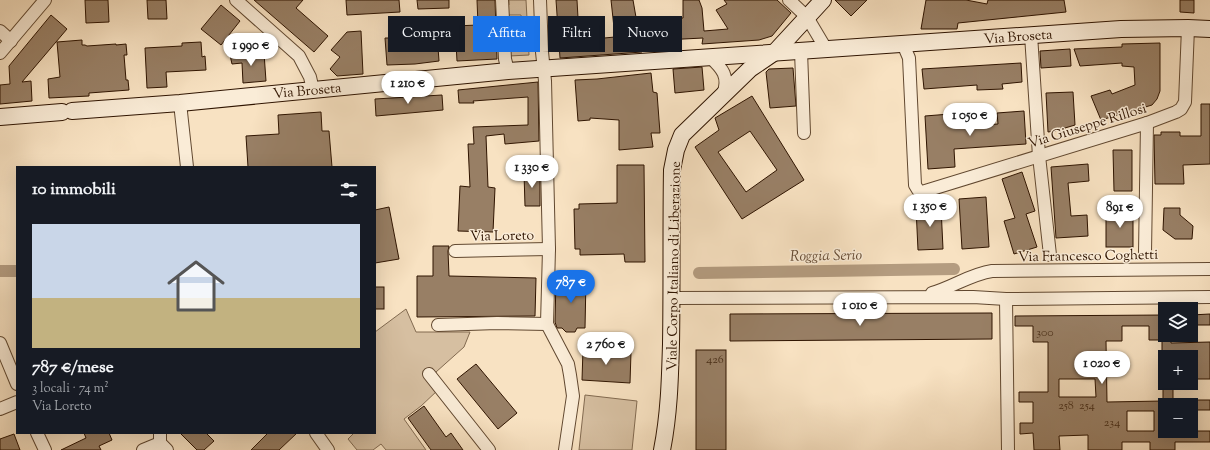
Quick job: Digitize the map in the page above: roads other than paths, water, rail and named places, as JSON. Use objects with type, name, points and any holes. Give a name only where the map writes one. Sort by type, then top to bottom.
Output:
[{"type":"street","points":[[0,53],[45,0]]},
{"type":"street","points":[[236,0],[299,56],[310,77],[313,90]]},
{"type":"street","points":[[502,0],[505,59],[508,71]]},
{"type":"street","name":"Via Loreto","points":[[540,0],[545,81],[549,249],[547,324],[568,364],[570,375],[573,396],[566,450]]},
{"type":"street","points":[[789,0],[807,17],[826,49]]},
{"type":"street","name":"Viale Corpo Italiano di Liberazione","points":[[662,450],[669,403],[672,298],[672,170],[676,150],[682,135],[750,69],[775,52],[823,0]]},
{"type":"street","name":"Via Giuseppe Rillosi","points":[[903,44],[909,58],[915,185],[918,190],[922,192],[1147,123],[1176,112],[1183,106],[1184,102],[1188,28]]},
{"type":"street","name":"Via Broseta","points":[[0,117],[180,102],[544,68],[1121,29],[1210,29]]},
{"type":"street","points":[[0,31],[11,41]]},
{"type":"street","points":[[1031,35],[1039,156],[1050,255]]},
{"type":"street","points":[[801,51],[804,133]]},
{"type":"street","points":[[710,56],[725,74],[725,89],[723,94]]},
{"type":"street","points":[[180,102],[187,166]]},
{"type":"street","points":[[1145,253],[1147,123]]},
{"type":"street","name":"Via Loreto","points":[[455,250],[549,249]]},
{"type":"street","name":"Via Francesco Coghetti","points":[[917,298],[945,289],[972,276],[992,271],[1210,269]]},
{"type":"street","points":[[968,279],[973,297]]},
{"type":"street","name":"Via Francesco Coghetti","points":[[672,298],[973,297],[1006,299],[1210,297]]},
{"type":"street","points":[[1006,299],[1008,450]]},
{"type":"street","points":[[438,325],[497,323],[547,324]]},
{"type":"street","points":[[0,343],[16,382]]},
{"type":"street","points":[[429,374],[489,450]]},
{"type":"street","points":[[0,409],[16,402]]},
{"type":"street","points":[[38,434],[45,450]]},
{"type":"street","points":[[45,434],[51,450]]},
{"type":"street","points":[[317,434],[328,450]]},
{"type":"street","points":[[143,450],[162,442]]},
{"type":"waterway","name":"Roggia Serio","points":[[699,273],[954,269]]},
{"type":"waterway","name":"Roggia Serio","points":[[0,271],[16,271]]}]
